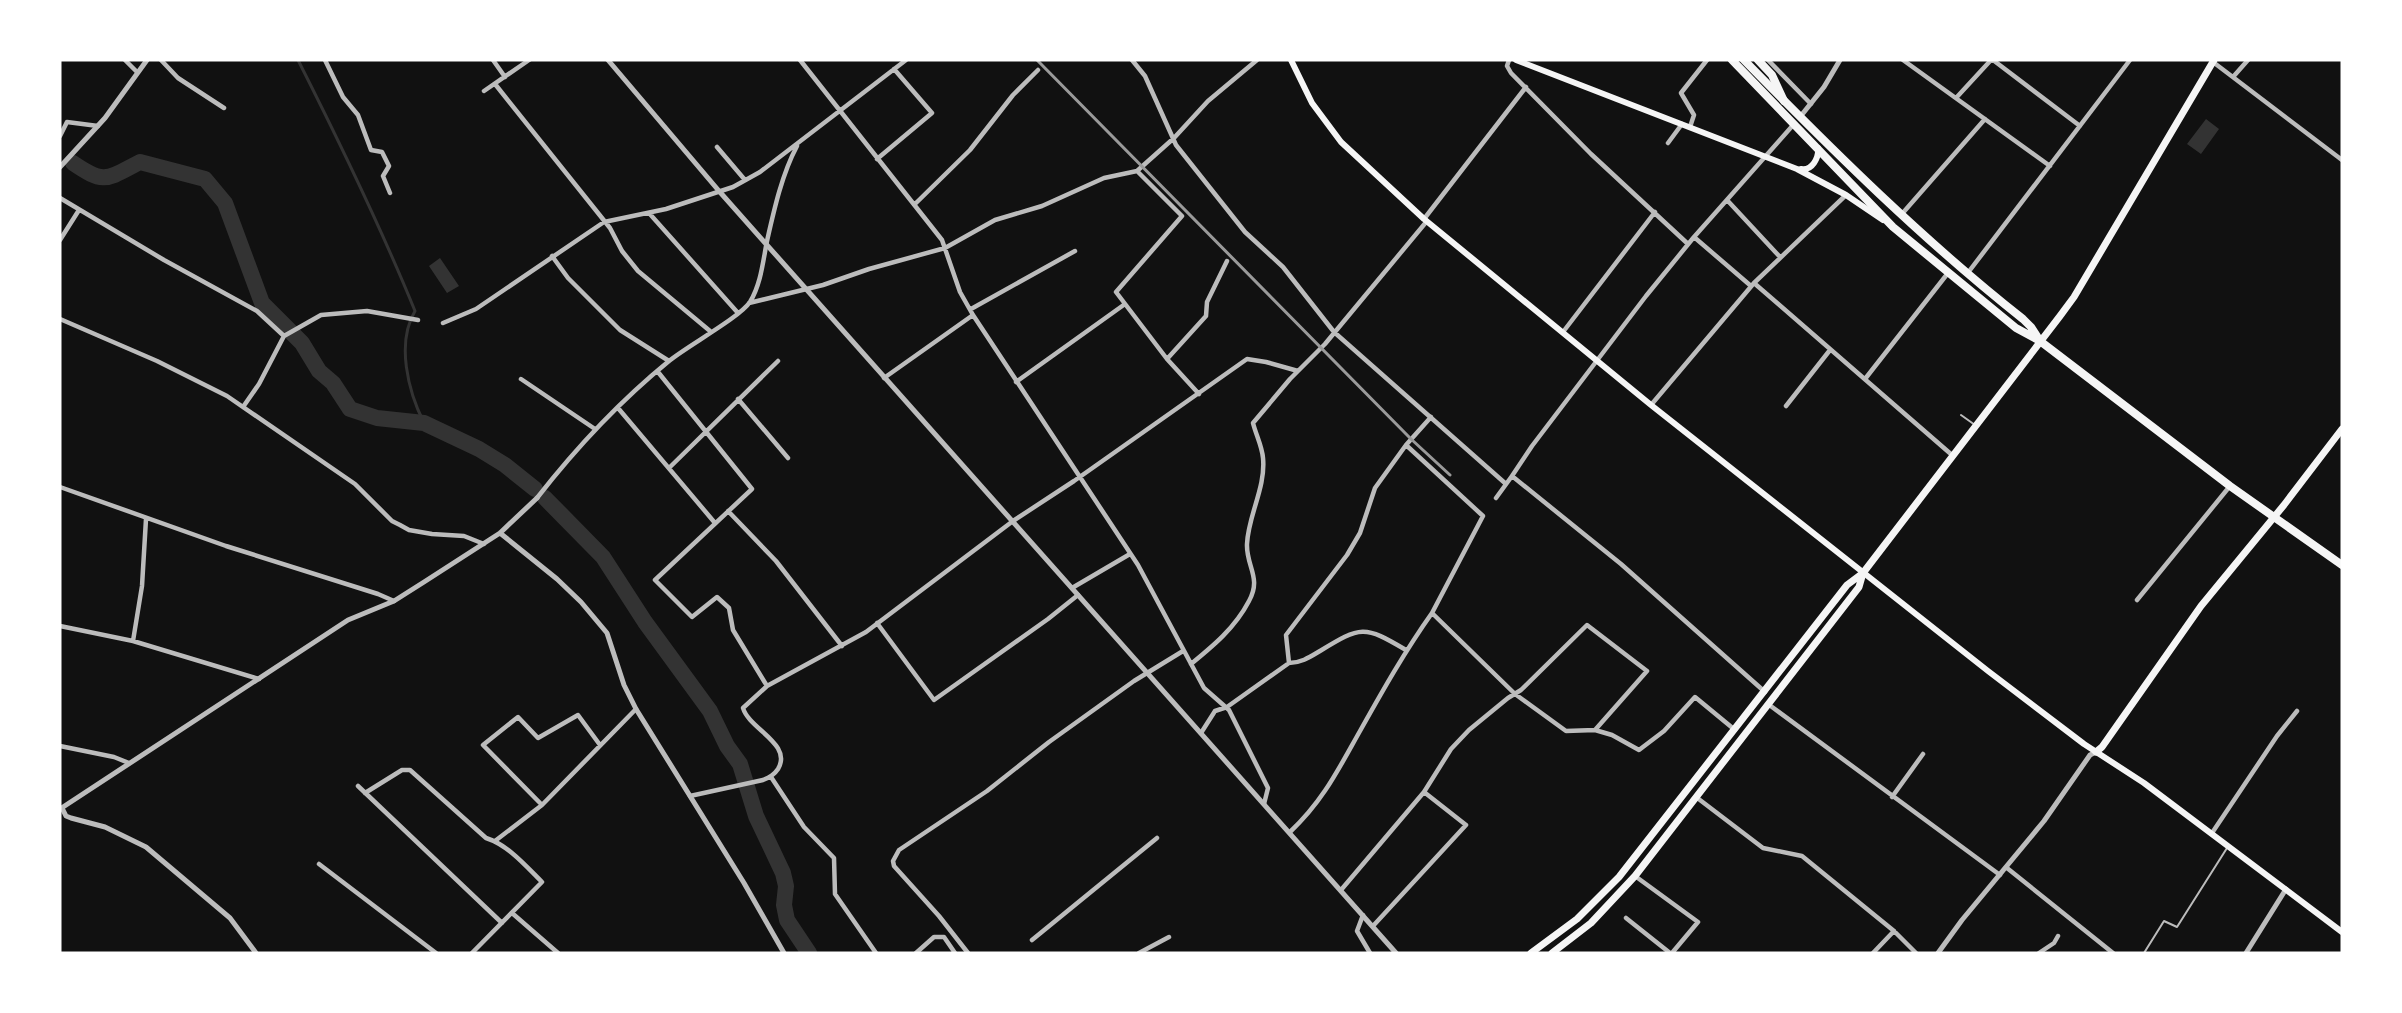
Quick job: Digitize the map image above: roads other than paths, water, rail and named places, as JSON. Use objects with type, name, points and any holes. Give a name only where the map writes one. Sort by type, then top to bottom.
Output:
[{"type":"highway","points":[[1732,60],[1893,226],[1948,273],[2016,328],[2040,341],[2230,486],[2342,566]]},
{"type":"highway","points":[[1744,60],[1901,215],[1967,274],[2023,319],[2040,341]]},
{"type":"highway","points":[[1758,60],[1772,75],[1784,100]]},
{"type":"main road","points":[[1291,60],[1312,103],[1341,142],[1426,220],[1651,405],[2014,691],[2096,752],[2144,783],[2342,932]]},
{"type":"main road","points":[[1516,60],[1797,169],[1846,195],[1893,226]]},
{"type":"main road","points":[[1532,953],[1569,926],[1603,896],[1632,862],[1847,585],[1863,573],[2074,297],[2212,61]]},
{"type":"main road","points":[[1797,169],[1806,170],[1812,166],[1817,157],[1818,148]]},
{"type":"main road","points":[[2096,752],[2102,747],[2201,606],[2274,518],[2342,429]]},
{"type":"main road","points":[[1552,953],[1591,923],[1635,876],[1860,587],[1863,573]]},
{"type":"street","points":[[125,60],[137,72]]},
{"type":"street","points":[[60,167],[98,126],[147,60]]},
{"type":"street","points":[[161,60],[178,78],[224,108]]},
{"type":"street","points":[[325,60],[343,97],[358,115],[371,150],[382,152],[389,166],[383,176],[390,193]]},
{"type":"street","points":[[493,60],[505,77]]},
{"type":"street","points":[[484,91],[529,60]]},
{"type":"street","points":[[608,60],[766,245],[1396,953]]},
{"type":"street","points":[[801,60],[877,159],[915,204],[945,248],[960,291],[972,312],[1143,574],[1204,688],[1227,707],[1268,788],[1264,804]]},
{"type":"street","points":[[443,323],[476,309],[604,222],[649,213],[719,191],[745,180],[798,143],[906,60]]},
{"type":"street","points":[[1132,60],[1145,76],[1176,145],[1245,232],[1283,267],[1334,332],[1506,484]]},
{"type":"street","points":[[749,303],[806,289],[945,248],[995,220],[1042,206],[1104,178],[1137,171],[1174,138],[1208,101],[1257,60]]},
{"type":"street","points":[[1509,60],[1507,66],[1511,73],[1591,154],[1688,244]]},
{"type":"street","points":[[1690,128],[1694,115],[1681,93],[1707,60]]},
{"type":"street","points":[[1768,60],[1811,104]]},
{"type":"street","points":[[1800,117],[1840,60]]},
{"type":"street","points":[[1903,60],[2050,166]]},
{"type":"street","points":[[1956,98],[1992,60],[2080,126]]},
{"type":"street","points":[[1967,274],[2130,60]]},
{"type":"street","points":[[2233,77],[2248,60]]},
{"type":"street","points":[[2212,61],[2342,160]]},
{"type":"street","points":[[877,159],[932,112],[894,69]]},
{"type":"street","points":[[915,204],[970,150],[1013,95],[1038,70]]},
{"type":"street","points":[[495,84],[610,228],[622,251],[638,271],[710,332]]},
{"type":"street","points":[[1191,664],[1229,632],[1254,590],[1255,579],[1248,558],[1247,538],[1263,470],[1263,459],[1253,423],[1334,332],[1426,220],[1526,87]]},
{"type":"street","points":[[1901,215],[1985,119]]},
{"type":"street","points":[[60,134],[67,122],[98,126]]},
{"type":"street","points":[[1668,143],[1682,124]]},
{"type":"street","points":[[1496,498],[1532,446],[1646,296],[1694,237],[1794,124]]},
{"type":"street","points":[[256,953],[230,918],[146,847],[105,827],[66,816],[61,808],[348,620],[394,602],[500,533],[537,498],[568,458],[595,429],[669,361],[749,303],[766,255],[766,245],[789,164],[798,143]]},
{"type":"street","points":[[717,147],[745,180]]},
{"type":"street","points":[[1137,171],[1182,216],[1116,292],[1167,359],[1199,394]]},
{"type":"street","points":[[1651,405],[1752,285],[1846,195]]},
{"type":"street","points":[[60,198],[164,260],[257,311],[285,336]]},
{"type":"street","points":[[1726,200],[1780,256]]},
{"type":"street","points":[[60,240],[79,210]]},
{"type":"street","points":[[1563,332],[1655,212]]},
{"type":"street","points":[[649,213],[738,313]]},
{"type":"street","points":[[1694,237],[1952,455]]},
{"type":"street","points":[[884,378],[972,312],[1075,251]]},
{"type":"street","points":[[552,256],[568,278],[620,330],[669,361]]},
{"type":"street","points":[[1167,359],[1206,316],[1207,302],[1227,261]]},
{"type":"street","points":[[1864,379],[1948,273]]},
{"type":"street","points":[[1016,382],[1125,304]]},
{"type":"street","points":[[243,407],[259,384],[285,336],[321,315],[367,311],[418,320]]},
{"type":"street","points":[[60,319],[198,380],[227,396],[355,484],[392,521],[409,530],[464,536],[483,544]]},
{"type":"street","points":[[1786,406],[1830,350]]},
{"type":"street","points":[[690,796],[771,777],[780,766],[780,752],[777,746],[754,726],[743,708],[767,686],[842,646],[877,623],[1013,521],[1079,478],[1247,359],[1298,371]]},
{"type":"street","points":[[669,468],[778,361]]},
{"type":"street","points":[[658,372],[752,489],[655,580],[692,617],[717,597],[722,600],[729,608],[733,630],[767,686]]},
{"type":"street","points":[[520,379],[595,429]]},
{"type":"street","points":[[738,399],[788,458]]},
{"type":"street","points":[[618,408],[715,523]]},
{"type":"street","points":[[1289,663],[1286,635],[1347,555],[1360,533],[1376,488],[1406,445],[1431,417]]},
{"type":"street","points":[[1290,832],[1311,813],[1338,773],[1406,650],[1432,613],[1483,516],[1406,445]]},
{"type":"street","points":[[1512,476],[1621,564],[1765,692]]},
{"type":"street","points":[[2137,600],[2230,486]]},
{"type":"street","points":[[60,487],[146,519],[378,594],[394,602]]},
{"type":"street","points":[[728,511],[776,561],[842,646]]},
{"type":"street","points":[[133,640],[142,586],[146,519]]},
{"type":"street","points":[[500,533],[557,579],[581,602],[607,633],[624,685],[636,709],[744,883],[784,953]]},
{"type":"street","points":[[1072,588],[1130,554]]},
{"type":"street","points":[[877,623],[934,700],[1078,596]]},
{"type":"street","points":[[1432,613],[1515,694],[1566,731],[1595,730],[1612,735],[1639,750],[1664,730],[1695,697],[1735,730]]},
{"type":"street","points":[[1341,890],[1424,792],[1451,749],[1469,730],[1553,660],[1587,625],[1647,671],[1595,730]]},
{"type":"street","points":[[60,626],[133,640],[259,679]]},
{"type":"street","points":[[1202,733],[1215,711],[1227,707],[1289,663],[1307,659],[1335,642],[1362,630],[1378,633],[1406,650]]},
{"type":"street","points":[[968,953],[939,916],[894,866],[893,861],[896,856],[909,842],[987,791],[1049,742],[1147,673],[1183,651]]},
{"type":"street","points":[[1768,704],[2000,875]]},
{"type":"street","points":[[495,841],[542,805],[636,709]]},
{"type":"street","points":[[2212,833],[2277,736],[2298,711]]},
{"type":"street","points":[[542,805],[483,745],[518,717],[538,738],[578,715],[600,745]]},
{"type":"street","points":[[60,746],[114,757],[129,763]]},
{"type":"street","points":[[1938,953],[1962,920],[2044,821],[2090,755],[2096,752]]},
{"type":"street","points":[[1892,797],[1923,754]]},
{"type":"street","points":[[365,793],[402,770],[410,770],[486,838],[495,841],[516,857],[542,882],[472,953]]},
{"type":"street","points":[[771,777],[804,827],[834,858],[835,894],[876,953]]},
{"type":"street","points":[[358,786],[502,923]]},
{"type":"street","points":[[1373,926],[1466,825],[1424,792]]},
{"type":"street","points":[[1696,797],[1763,848],[1802,856],[1894,931],[1916,953]]},
{"type":"street","points":[[1032,940],[1157,838]]},
{"type":"street","points":[[319,864],[436,953]]},
{"type":"street","points":[[2007,868],[2114,953]]},
{"type":"street","points":[[1626,918],[1671,953],[1698,922],[1635,876]]},
{"type":"street","points":[[2246,953],[2286,889]]},
{"type":"street","points":[[512,913],[558,953]]},
{"type":"street","points":[[1363,915],[1357,931],[1370,953]]},
{"type":"street","points":[[1873,953],[1894,931]]},
{"type":"street","points":[[2039,953],[2054,943],[2058,936]]},
{"type":"street","points":[[916,953],[934,938],[944,937],[955,953]]},
{"type":"street","points":[[1139,953],[1169,937]]},
{"type":"lane","points":[[1961,415],[1975,425]]},
{"type":"lane","points":[[2144,953],[2164,921],[2177,927],[2229,846]]},
{"type":"waterway","points":[[298,60],[359,184],[415,311],[406,338],[406,367],[413,397],[424,423]]},
{"type":"waterway","points":[[73,163],[92,175],[100,177],[113,176],[140,162],[205,179],[225,203],[262,303],[302,343],[319,371],[333,383],[350,409],[377,418],[424,423],[479,449],[505,465],[535,489]]},
{"type":"waterway","points":[[545,498],[603,557],[645,622],[710,711],[727,746],[740,764],[756,816],[783,873],[786,886],[784,905],[787,920],[809,953]]},
{"type":"railway","points":[[1037,60],[1411,439],[1450,475]]}]
